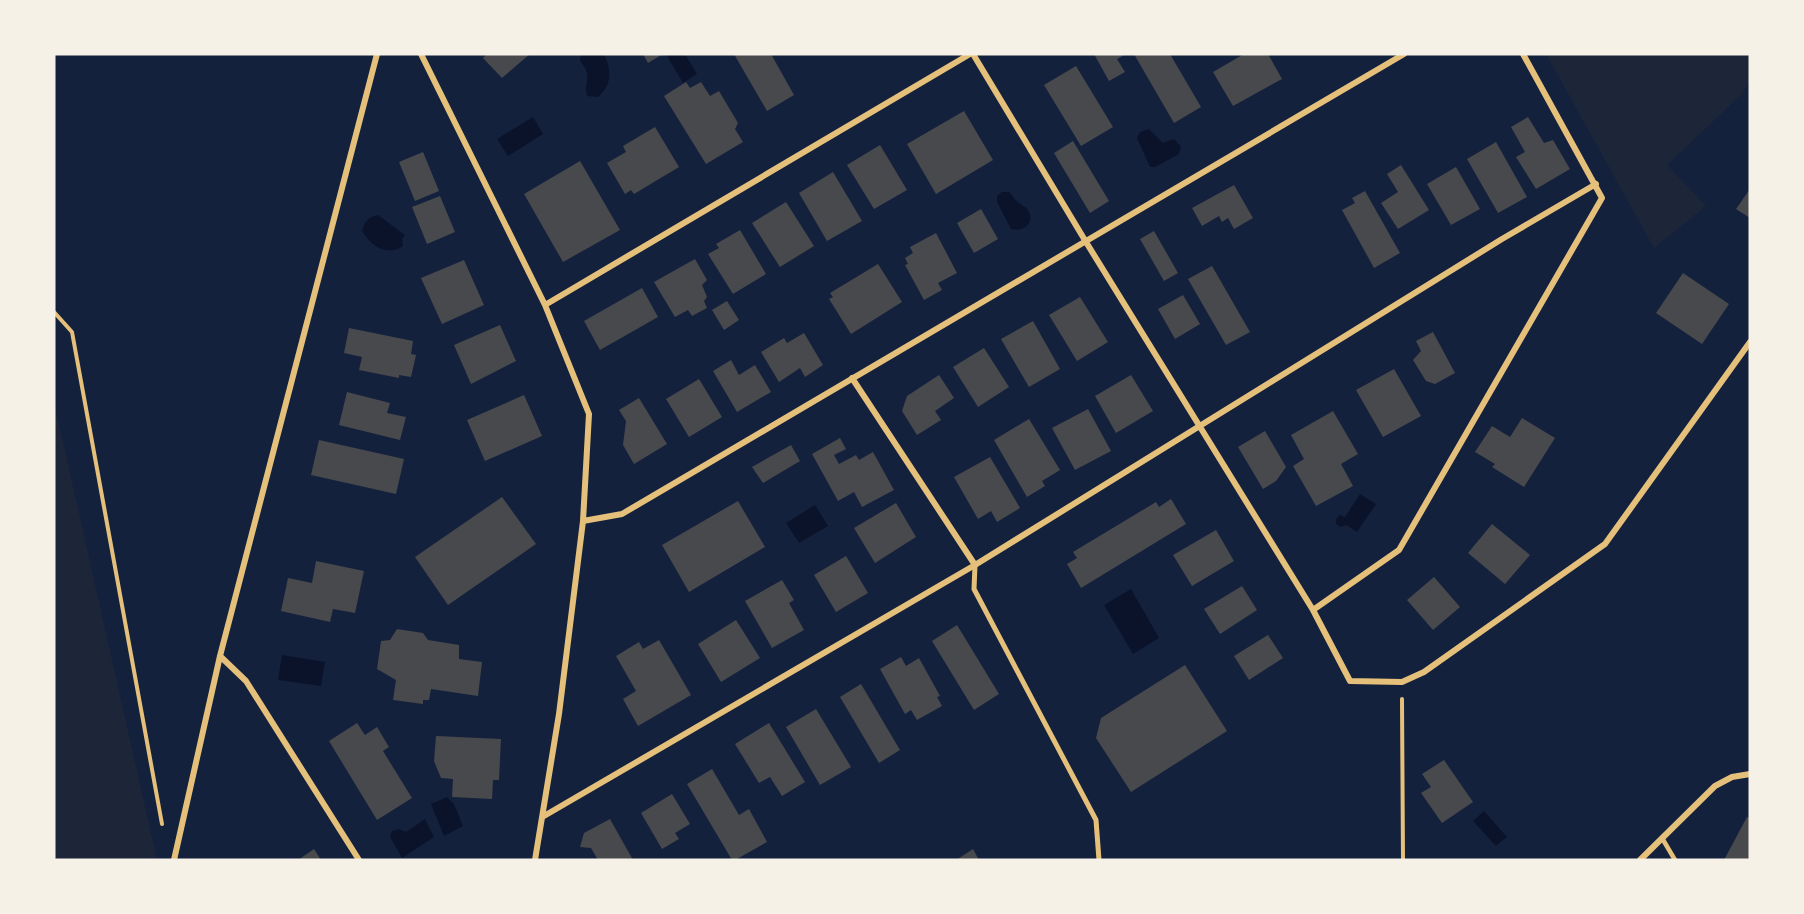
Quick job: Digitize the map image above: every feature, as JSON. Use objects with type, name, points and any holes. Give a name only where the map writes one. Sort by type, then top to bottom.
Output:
[{"type":"street","points":[[174,860],[220,656],[377,54]]},
{"type":"street","points":[[421,54],[546,305],[589,414],[582,520],[559,714],[535,860]]},
{"type":"street","points":[[546,305],[971,54],[1313,610],[1350,681],[1402,682],[1425,672],[1605,544],[1750,342]]},
{"type":"street","points":[[582,520],[622,514],[1404,54]]},
{"type":"street","points":[[1313,610],[1399,550],[1602,198],[1523,54]]},
{"type":"street","points":[[544,816],[975,565],[1502,239],[1596,184]]},
{"type":"street","points":[[852,378],[975,565],[975,589],[1096,820],[1099,860]]},
{"type":"street","points":[[220,656],[246,681],[359,860]]},
{"type":"street","points":[[1640,860],[1714,786],[1732,777],[1750,774]]},
{"type":"lane","points":[[1662,838],[1675,860]]},
{"type":"path","points":[[54,312],[72,332],[162,825]]},
{"type":"path","points":[[1402,682],[1403,860]]},
{"type":"shaded area","points":[[581,54],[604,54],[607,60],[608,82],[598,97],[587,96],[587,75],[580,61]]},
{"type":"shaded area","points":[[666,54],[685,54],[697,74],[683,83]]},
{"type":"shaded area","points":[[1546,54],[1750,54],[1750,81],[1742,94],[1667,165],[1706,206],[1654,248]]},
{"type":"shaded area","points":[[533,117],[543,134],[508,156],[497,139]]},
{"type":"shaded area","points":[[1149,129],[1163,143],[1174,139],[1181,147],[1179,154],[1155,167],[1150,167],[1137,138],[1140,132]]},
{"type":"shaded area","points":[[1002,192],[1009,192],[1030,213],[1030,222],[1024,228],[1011,229],[997,202],[997,196]]},
{"type":"shaded area","points":[[378,215],[405,235],[402,239],[403,246],[385,250],[370,241],[362,231],[369,218]]},
{"type":"shaded area","points":[[54,402],[157,860],[54,860]]},
{"type":"shaded area","points":[[1360,494],[1376,504],[1357,532],[1346,525],[1341,527],[1336,524],[1336,519],[1340,515],[1345,517]]},
{"type":"shaded area","points":[[815,505],[828,526],[799,543],[786,523]]},
{"type":"shaded area","points":[[1131,589],[1159,638],[1133,654],[1104,605]]},
{"type":"shaded area","points":[[282,655],[325,662],[321,686],[278,680]]},
{"type":"shaded area","points":[[447,797],[454,804],[463,826],[444,836],[431,804]]},
{"type":"shaded area","points":[[1484,811],[1507,837],[1496,846],[1473,821]]},
{"type":"shaded area","points":[[425,819],[434,837],[402,858],[390,837],[392,831],[399,829],[406,832]]},
{"type":"building","points":[[487,54],[530,54],[502,78],[483,58]]},
{"type":"building","points":[[643,54],[663,54],[648,63]]},
{"type":"building","points":[[734,54],[771,54],[794,95],[767,111]]},
{"type":"building","points":[[1094,54],[1126,54],[1117,59],[1125,72],[1109,81]]},
{"type":"building","points":[[1134,54],[1170,54],[1201,107],[1174,123]]},
{"type":"building","points":[[1244,54],[1268,54],[1282,79],[1233,106],[1213,72]]},
{"type":"building","points":[[1076,66],[1113,127],[1081,146],[1044,85]]},
{"type":"building","points":[[686,82],[690,88],[701,82],[710,96],[719,91],[738,123],[735,129],[743,142],[706,164],[664,96]]},
{"type":"building","points":[[964,111],[993,160],[936,194],[907,144]]},
{"type":"building","points":[[1528,117],[1544,143],[1553,140],[1570,169],[1536,189],[1516,157],[1525,152],[1511,127]]},
{"type":"building","points":[[655,127],[679,167],[634,194],[631,190],[625,194],[607,163],[626,152],[623,146]]},
{"type":"building","points":[[1073,141],[1109,201],[1090,213],[1054,153]]},
{"type":"building","points":[[1496,142],[1527,197],[1498,213],[1467,159]]},
{"type":"building","points":[[880,145],[907,190],[874,209],[847,165]]},
{"type":"building","points":[[423,152],[439,191],[415,201],[399,162]]},
{"type":"building","points":[[580,161],[620,230],[563,262],[524,194]]},
{"type":"building","points":[[1401,165],[1429,210],[1398,229],[1381,203],[1398,192],[1387,174]]},
{"type":"building","points":[[1456,167],[1480,209],[1451,225],[1427,184]]},
{"type":"building","points":[[833,172],[862,221],[827,241],[799,193]]},
{"type":"building","points":[[1234,185],[1253,218],[1234,229],[1228,218],[1222,222],[1219,216],[1202,226],[1192,208]]},
{"type":"building","points":[[1750,189],[1750,218],[1736,209]]},
{"type":"building","points":[[1365,191],[1400,253],[1374,268],[1342,210],[1355,203],[1352,198]]},
{"type":"building","points":[[440,196],[455,232],[427,244],[412,207]]},
{"type":"building","points":[[786,202],[814,246],[780,267],[752,223]]},
{"type":"building","points":[[981,209],[998,239],[974,253],[957,223]]},
{"type":"building","points":[[740,230],[766,274],[733,294],[708,254],[719,248],[716,244]]},
{"type":"building","points":[[1154,231],[1178,273],[1164,281],[1140,239]]},
{"type":"building","points":[[936,233],[957,273],[938,283],[942,290],[924,300],[905,265],[908,264],[905,258],[913,253],[910,247]]},
{"type":"building","points":[[695,259],[707,280],[702,285],[707,297],[704,301],[707,308],[692,316],[688,310],[675,317],[654,282]]},
{"type":"building","points":[[464,260],[484,305],[442,324],[421,278]]},
{"type":"building","points":[[878,264],[902,302],[851,334],[829,299],[833,297],[830,293]]},
{"type":"building","points":[[1212,266],[1250,332],[1226,345],[1188,279]]},
{"type":"building","points":[[1683,273],[1729,304],[1702,344],[1656,313]]},
{"type":"building","points":[[642,288],[658,317],[600,350],[584,321]]},
{"type":"building","points":[[1183,295],[1200,324],[1175,339],[1158,309]]},
{"type":"building","points":[[1080,297],[1108,342],[1077,361],[1049,315]]},
{"type":"building","points":[[727,301],[739,320],[724,330],[712,310]]},
{"type":"building","points":[[1033,321],[1060,369],[1029,387],[1001,339]]},
{"type":"building","points":[[500,325],[516,361],[471,384],[454,345]]},
{"type":"building","points":[[349,328],[413,341],[411,354],[416,355],[411,377],[399,375],[399,378],[359,370],[362,357],[344,353]]},
{"type":"building","points":[[1433,332],[1455,373],[1435,384],[1426,381],[1413,360],[1421,351],[1416,341]]},
{"type":"building","points":[[804,333],[823,365],[805,377],[800,368],[779,382],[761,352],[784,338],[787,343]]},
{"type":"building","points":[[984,348],[1009,387],[978,407],[953,367]]},
{"type":"building","points":[[731,360],[739,375],[755,365],[771,392],[737,412],[713,371]]},
{"type":"building","points":[[1394,369],[1421,416],[1383,437],[1356,390]]},
{"type":"building","points":[[939,375],[954,398],[935,411],[941,420],[917,435],[902,411],[907,396]]},
{"type":"building","points":[[1131,375],[1153,411],[1116,433],[1095,396]]},
{"type":"building","points":[[699,379],[722,417],[689,437],[666,399]]},
{"type":"building","points":[[347,392],[390,403],[387,413],[406,417],[400,440],[339,425]]},
{"type":"building","points":[[524,395],[542,436],[485,461],[467,420]]},
{"type":"building","points":[[639,398],[667,444],[634,464],[623,445],[626,421],[619,410]]},
{"type":"building","points":[[1088,409],[1111,451],[1075,470],[1052,428]]},
{"type":"building","points":[[1333,411],[1358,454],[1341,464],[1353,486],[1316,506],[1293,466],[1304,459],[1291,435]]},
{"type":"building","points":[[1522,418],[1555,438],[1524,487],[1492,467],[1495,464],[1475,452],[1492,426],[1510,437]]},
{"type":"building","points":[[1029,419],[1060,470],[1042,481],[1045,486],[1027,497],[994,440]]},
{"type":"building","points":[[1265,431],[1286,467],[1276,481],[1263,489],[1238,447]]},
{"type":"building","points":[[840,438],[846,449],[834,455],[839,464],[856,455],[859,460],[873,452],[894,490],[862,507],[854,492],[838,501],[812,454]]},
{"type":"building","points":[[319,440],[404,459],[396,494],[311,475]]},
{"type":"building","points":[[791,445],[800,461],[763,483],[752,467]]},
{"type":"building","points":[[990,457],[1020,508],[997,522],[991,511],[978,519],[954,477]]},
{"type":"building","points":[[502,497],[536,544],[448,605],[415,557]]},
{"type":"building","points":[[1171,499],[1186,524],[1081,588],[1067,564],[1077,558],[1073,552],[1156,502],[1159,507]]},
{"type":"building","points":[[738,501],[765,547],[689,592],[662,545]]},
{"type":"building","points":[[896,503],[916,537],[875,563],[854,528]]},
{"type":"building","points":[[1492,524],[1530,555],[1505,584],[1468,553]]},
{"type":"building","points":[[1216,530],[1234,561],[1192,586],[1173,555]]},
{"type":"building","points":[[846,556],[868,593],[836,612],[814,575]]},
{"type":"building","points":[[316,561],[364,571],[355,613],[333,609],[330,622],[281,611],[288,578],[312,583]]},
{"type":"building","points":[[1434,577],[1460,607],[1433,630],[1407,600]]},
{"type":"building","points":[[782,580],[794,600],[789,603],[804,630],[772,648],[745,601]]},
{"type":"building","points":[[1242,586],[1257,610],[1220,634],[1204,609]]},
{"type":"building","points":[[736,620],[760,658],[721,682],[698,644]]},
{"type":"building","points":[[957,625],[999,694],[974,710],[932,641]]},
{"type":"building","points":[[397,629],[423,633],[428,640],[459,645],[459,659],[482,662],[478,696],[431,689],[429,700],[423,700],[423,704],[393,700],[396,680],[377,669],[381,641],[390,640]]},
{"type":"building","points":[[1268,635],[1283,658],[1249,680],[1234,656]]},
{"type":"building","points":[[659,640],[691,695],[638,726],[623,699],[636,691],[616,656],[639,642],[643,649]]},
{"type":"building","points":[[901,657],[906,666],[919,658],[940,696],[937,697],[942,706],[917,720],[911,710],[905,714],[880,669]]},
{"type":"building","points":[[1185,665],[1227,731],[1131,792],[1096,738],[1101,718]]},
{"type":"building","points":[[861,684],[900,750],[879,763],[840,697]]},
{"type":"building","points":[[816,709],[851,767],[820,785],[786,727]]},
{"type":"building","points":[[357,723],[365,735],[377,727],[389,747],[383,751],[412,798],[377,820],[329,741]]},
{"type":"building","points":[[769,723],[805,782],[782,796],[770,777],[759,783],[735,744]]},
{"type":"building","points":[[436,736],[501,739],[499,780],[493,780],[492,799],[452,797],[453,779],[441,778],[434,761]]},
{"type":"building","points":[[1444,760],[1473,802],[1442,823],[1421,793],[1431,787],[1422,774]]},
{"type":"building","points":[[712,769],[739,815],[749,809],[767,842],[735,860],[732,860],[687,784]]},
{"type":"building","points":[[672,794],[690,824],[675,833],[679,839],[662,849],[641,813]]},
{"type":"building","points":[[1747,817],[1750,818],[1750,860],[1724,860]]},
{"type":"building","points":[[610,819],[633,860],[598,860],[591,848],[580,847],[584,833]]},
{"type":"building","points":[[314,849],[321,860],[298,860]]},
{"type":"building","points":[[973,849],[979,860],[956,860]]}]
